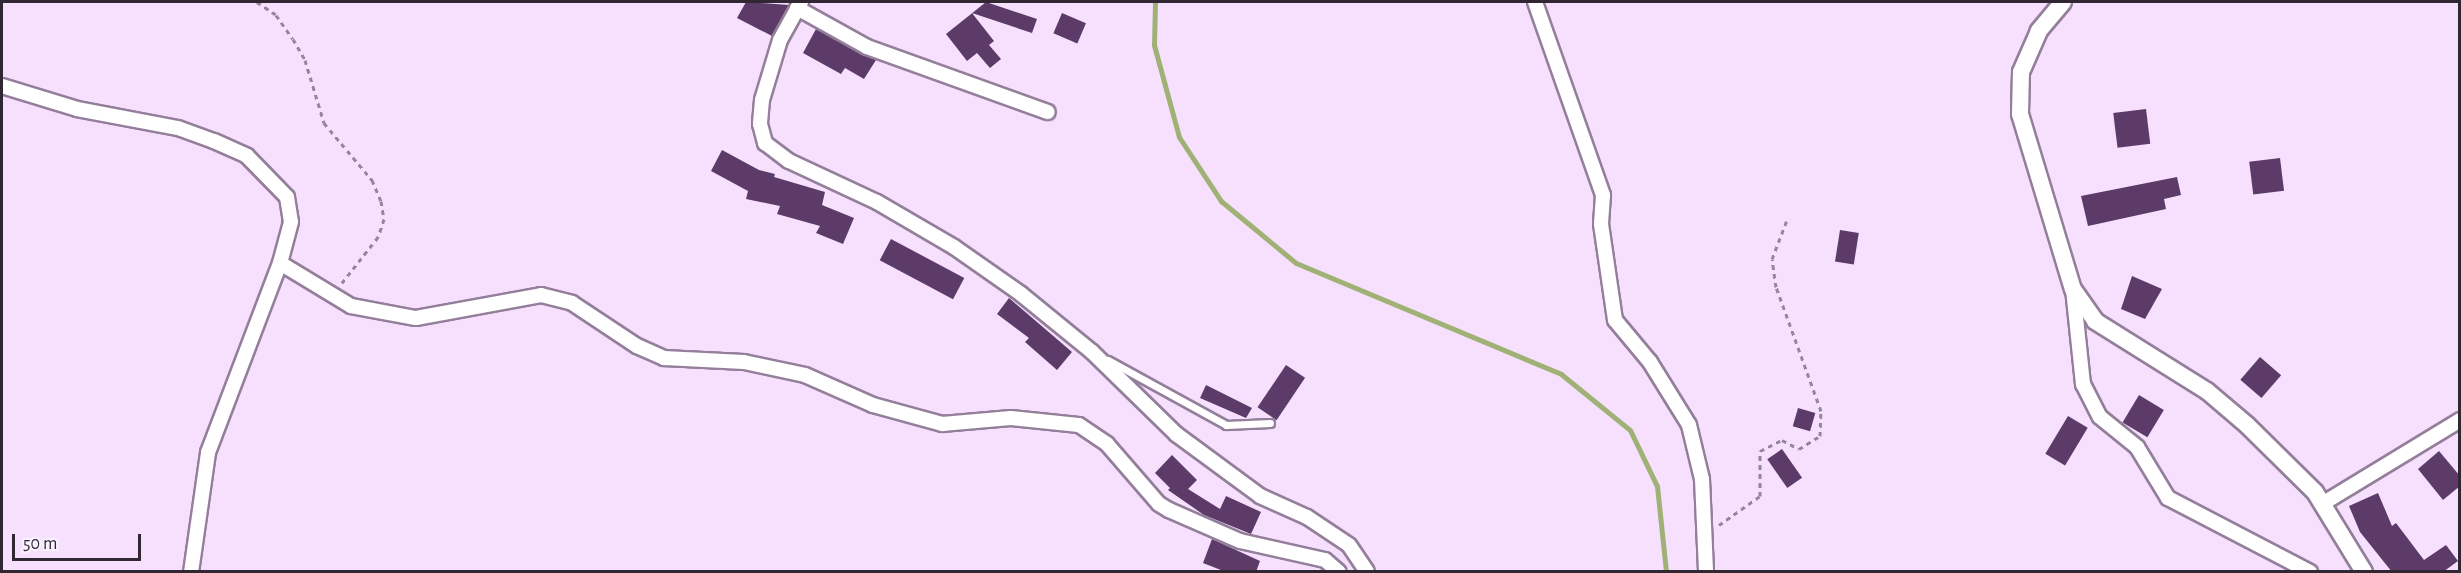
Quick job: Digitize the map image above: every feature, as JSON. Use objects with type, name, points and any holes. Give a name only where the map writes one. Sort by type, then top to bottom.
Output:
[{"type":"street","points":[[1535,2],[1603,195],[1601,224],[1616,320],[1650,363],[1689,424],[1702,479],[1707,532],[1706,572]]},
{"type":"street","points":[[2063,2],[2039,31],[2021,72],[2020,114],[2073,289],[2083,384],[2100,417],[2137,447],[2168,498],[2310,572]]},
{"type":"street","points":[[1048,112],[867,47],[799,5],[780,40],[762,100],[760,124],[765,143],[789,161],[877,202],[954,247],[1092,352],[1176,434],[1260,495],[1307,517],[1349,545],[1367,572]]},
{"type":"street","points":[[2,86],[77,109],[178,128],[247,156],[287,197],[291,222],[280,263],[208,453],[191,572]]},
{"type":"street","points":[[280,263],[351,306],[416,318],[541,295],[572,303],[637,346],[664,358],[744,362],[805,375],[873,405],[942,424],[1011,418],[1079,425],[1107,444],[1159,504],[1168,510],[1240,541],[1325,560],[1339,572]]},
{"type":"street","points":[[2073,289],[2095,321],[2207,391],[2247,425],[2315,492],[2364,572]]},
{"type":"street","points":[[2322,504],[2460,420]]},
{"type":"lane","points":[[1092,352],[1226,425],[1270,423]]},
{"type":"path","points":[[257,2],[276,15],[293,39],[305,60],[324,123],[372,180],[381,201],[384,219],[378,237],[333,295]]},
{"type":"path","points":[[1707,532],[1737,516],[1760,496],[1760,451],[1782,440],[1799,449],[1820,436],[1821,411],[1776,287],[1772,259],[1787,220]]},
{"type":"building","points":[[746,2],[789,5],[772,36],[737,18]]},
{"type":"building","points":[[986,2],[1037,19],[1032,33],[972,13]]},
{"type":"building","points":[[972,13],[994,41],[989,45],[1001,59],[990,68],[977,53],[967,61],[946,34]]},
{"type":"building","points":[[1062,13],[1086,23],[1077,43],[1053,33]]},
{"type":"building","points":[[816,29],[876,60],[864,79],[845,68],[841,74],[803,53]]},
{"type":"building","points":[[2146,109],[2150,144],[2118,148],[2113,113]]},
{"type":"building","points":[[722,150],[759,170],[775,174],[774,177],[825,192],[822,205],[854,218],[843,244],[816,233],[820,226],[777,214],[780,206],[746,199],[748,191],[711,171]]},
{"type":"building","points":[[2280,158],[2284,191],[2253,195],[2249,162]]},
{"type":"building","points":[[2177,177],[2181,195],[2164,199],[2166,209],[2088,226],[2081,196]]},
{"type":"building","points":[[1840,230],[1859,233],[1854,265],[1835,262]]},
{"type":"building","points":[[891,239],[964,278],[953,299],[880,260]]},
{"type":"building","points":[[2132,276],[2162,289],[2145,319],[2121,309]]},
{"type":"building","points":[[1009,298],[1072,352],[1057,370],[1025,342],[1029,338],[997,314]]},
{"type":"building","points":[[2260,357],[2281,375],[2261,398],[2240,380]]},
{"type":"building","points":[[1286,365],[1305,378],[1277,420],[1257,407]]},
{"type":"building","points":[[1206,385],[1252,408],[1246,418],[1200,398]]},
{"type":"building","points":[[2139,395],[2164,410],[2147,437],[2123,422]]},
{"type":"building","points":[[1798,408],[1815,413],[1810,431],[1793,426]]},
{"type":"building","points":[[2068,416],[2088,428],[2065,466],[2045,454]]},
{"type":"building","points":[[1782,449],[1802,478],[1787,488],[1767,459]]},
{"type":"building","points":[[2439,451],[2460,476],[2460,486],[2443,500],[2418,469]]},
{"type":"building","points":[[1172,455],[1197,480],[1188,489],[1220,509],[1226,496],[1261,512],[1251,534],[1204,515],[1168,490],[1170,488],[1155,473]]},
{"type":"building","points":[[2378,493],[2392,526],[2396,523],[2424,560],[2446,545],[2458,561],[2443,572],[2392,572],[2360,532],[2349,506]]},
{"type":"building","points":[[1212,539],[1260,561],[1256,572],[1226,572],[1203,563]]},
{"type":"waterway","points":[[1155,2],[1154,45],[1179,137],[1221,201],[1296,263],[1561,374],[1630,430],[1657,486],[1666,572]]}]
